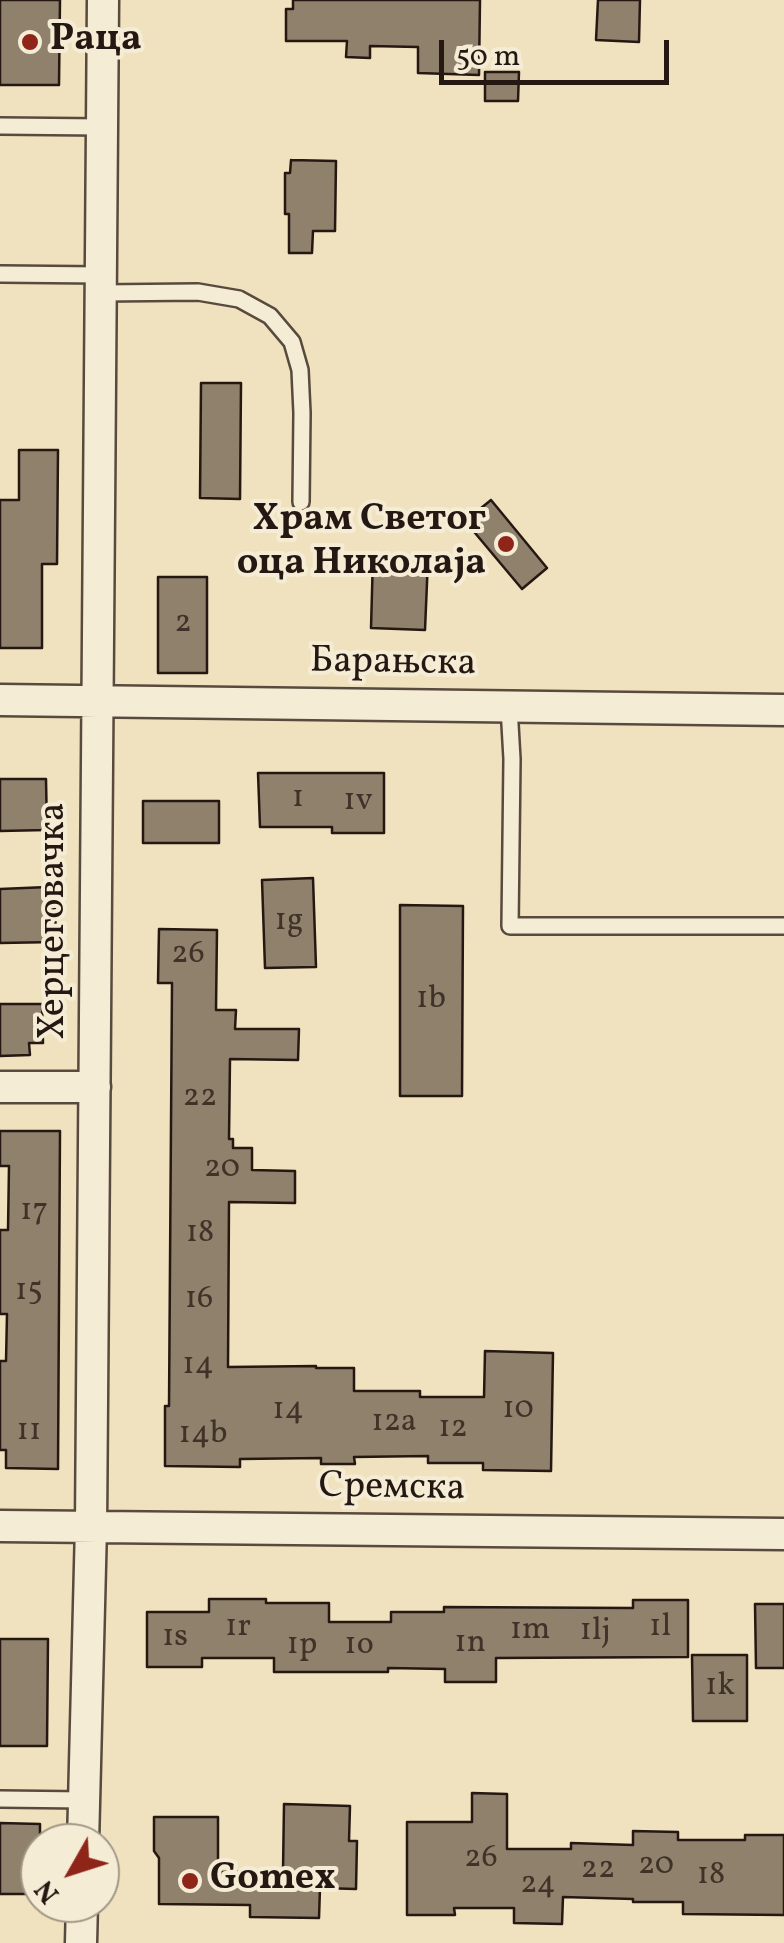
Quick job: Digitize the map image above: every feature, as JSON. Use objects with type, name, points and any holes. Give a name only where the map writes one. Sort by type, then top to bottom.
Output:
[{"type":"street","name":"Херцеговачка","points":[[83,1823],[95,1087],[102,0]]},
{"type":"street","name":"Барањска","points":[[0,700],[784,710]]},
{"type":"street","points":[[0,1087],[95,1087]]},
{"type":"street","name":"Сремска","points":[[0,1526],[784,1534]]},
{"type":"lane","points":[[0,126],[102,127]]},
{"type":"lane","points":[[0,274],[198,292],[239,300],[270,316],[292,342],[300,370],[301,502]]},
{"type":"lane","points":[[509,707],[510,926],[784,926]]},
{"type":"lane","points":[[0,1799],[84,1800]]},
{"type":"building","name":"Раца","points":[[0,0],[60,0],[59,85],[0,85]]},
{"type":"building","points":[[293,0],[480,0],[479,75],[418,73],[418,47],[370,46],[370,58],[346,57],[347,41],[286,41],[286,9],[293,9]]},
{"type":"building","points":[[598,0],[640,0],[639,42],[596,40]]},
{"type":"building","points":[[485,72],[519,72],[518,101],[485,101]]},
{"type":"building","points":[[291,160],[336,161],[335,231],[313,231],[312,253],[289,253],[285,173],[290,173]]},
{"type":"building","points":[[201,383],[241,383],[240,499],[200,498]]},
{"type":"building","points":[[19,450],[58,450],[57,564],[42,564],[42,648],[0,648],[0,500],[19,500]]},
{"type":"building","name":"Храм Светог оца Николаја","points":[[491,500],[547,568],[522,589],[465,521]]},
{"type":"building","points":[[373,556],[428,559],[425,630],[371,628]]},
{"type":"building","points":[[158,577],[207,577],[207,673],[158,673]]},
{"type":"building","points":[[258,773],[384,773],[384,833],[332,833],[332,827],[260,827]]},
{"type":"building","points":[[0,779],[46,779],[47,830],[0,831]]},
{"type":"building","points":[[143,801],[219,801],[219,843],[143,843]]},
{"type":"building","points":[[313,878],[316,967],[265,968],[262,880]]},
{"type":"building","points":[[48,887],[49,910],[55,909],[56,942],[0,943],[0,889]]},
{"type":"building","points":[[400,905],[463,906],[462,1096],[400,1096]]},
{"type":"building","points":[[159,929],[217,930],[216,1010],[236,1010],[235,1029],[299,1029],[298,1060],[230,1059],[229,1139],[233,1139],[233,1148],[252,1148],[252,1170],[295,1171],[295,1203],[229,1202],[228,1367],[354,1368],[354,1391],[420,1391],[420,1397],[484,1397],[485,1351],[553,1353],[551,1471],[483,1470],[483,1463],[428,1463],[428,1456],[354,1457],[355,1464],[321,1464],[321,1458],[240,1459],[240,1467],[165,1466],[165,1406],[169,1406],[172,983],[158,983]]},
{"type":"building","points":[[0,1004],[42,1004],[43,1043],[29,1043],[30,1055],[0,1056]]},
{"type":"building","points":[[0,1131],[60,1131],[58,1469],[6,1468],[6,1450],[0,1450],[0,1361],[6,1361],[7,1314],[0,1314],[0,1230],[8,1230],[9,1166],[0,1166]]},
{"type":"building","points":[[209,1599],[329,1603],[329,1622],[391,1622],[391,1612],[444,1612],[444,1607],[633,1608],[633,1600],[688,1600],[688,1657],[496,1658],[496,1682],[445,1682],[445,1669],[274,1672],[274,1658],[202,1658],[202,1667],[147,1667],[147,1612],[209,1612]]},
{"type":"building","points":[[755,1604],[784,1604],[784,1668],[756,1668]]},
{"type":"building","points":[[0,1639],[48,1639],[47,1746],[0,1746]]},
{"type":"building","points":[[692,1655],[747,1655],[747,1721],[693,1721]]},
{"type":"building","points":[[472,1793],[507,1794],[507,1849],[571,1849],[571,1843],[633,1845],[633,1831],[678,1832],[678,1840],[745,1840],[745,1835],[784,1835],[784,1915],[683,1914],[683,1902],[563,1897],[562,1924],[514,1923],[514,1908],[454,1908],[455,1915],[407,1915],[407,1822],[472,1822]]},
{"type":"building","points":[[284,1804],[350,1806],[349,1841],[357,1841],[356,1889],[320,1888],[319,1918],[250,1917],[250,1905],[159,1904],[154,1817],[218,1817],[218,1872],[283,1871]]},
{"type":"building","points":[[0,1823],[20,1824],[20,1894],[0,1894]]},
{"type":"place","name":"Раца","points":[[30,42]]},
{"type":"place","name":"Храм Светог оца Николаја","points":[[506,544]]},
{"type":"place","name":"Gomex","points":[[190,1881]]}]
